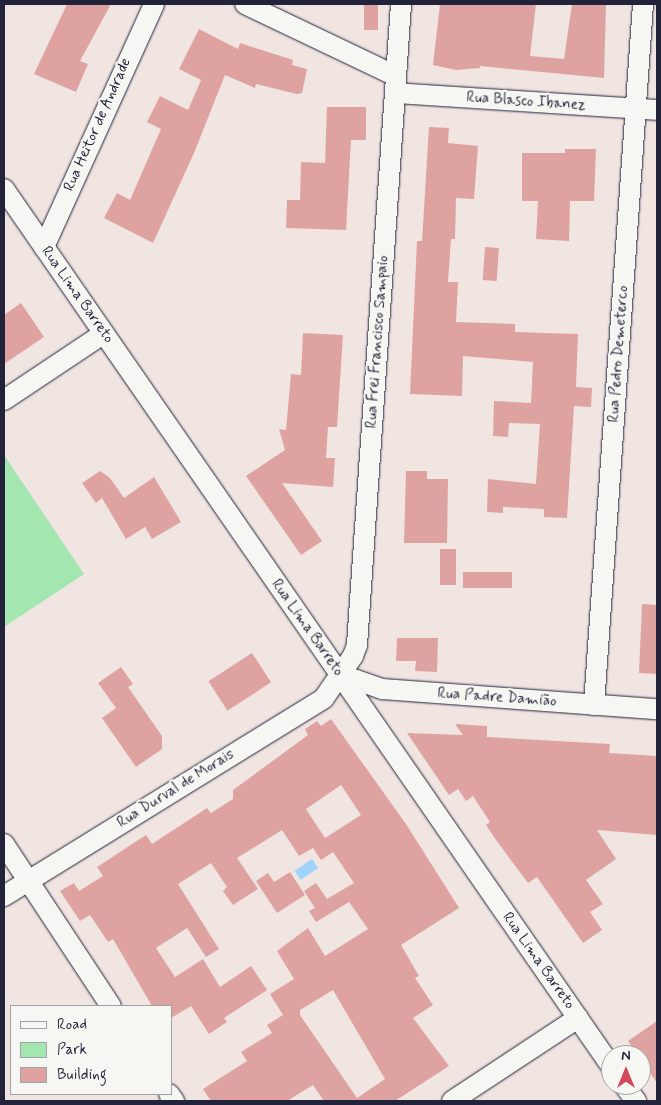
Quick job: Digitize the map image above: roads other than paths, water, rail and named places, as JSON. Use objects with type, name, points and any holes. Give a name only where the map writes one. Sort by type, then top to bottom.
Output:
[{"type":"street","name":"Rua Heitor de Andrade","points":[[44,247],[154,4]]},
{"type":"street","name":"Rua Blasco Ibanez","points":[[244,4],[396,85],[657,110]]},
{"type":"street","name":"Rua Frei Francisco Sampaio","points":[[339,674],[354,656],[357,645],[402,4]]},
{"type":"street","name":"Rua Pedro Demeterco","points":[[594,705],[643,4]]},
{"type":"street","name":"Rua Lima Barreto","points":[[4,189],[601,1051]]},
{"type":"street","points":[[4,400],[103,334]]},
{"type":"street","name":"Rua Padre Damião","points":[[339,674],[382,689],[657,710]]},
{"type":"street","name":"Rua Durval de Morais","points":[[4,896],[324,698],[339,674]]},
{"type":"street","points":[[4,844],[110,1005]]},
{"type":"street","points":[[452,1101],[578,1018]]},
{"type":"water","points":[[312,859],[318,868],[301,880],[295,871]]}]
